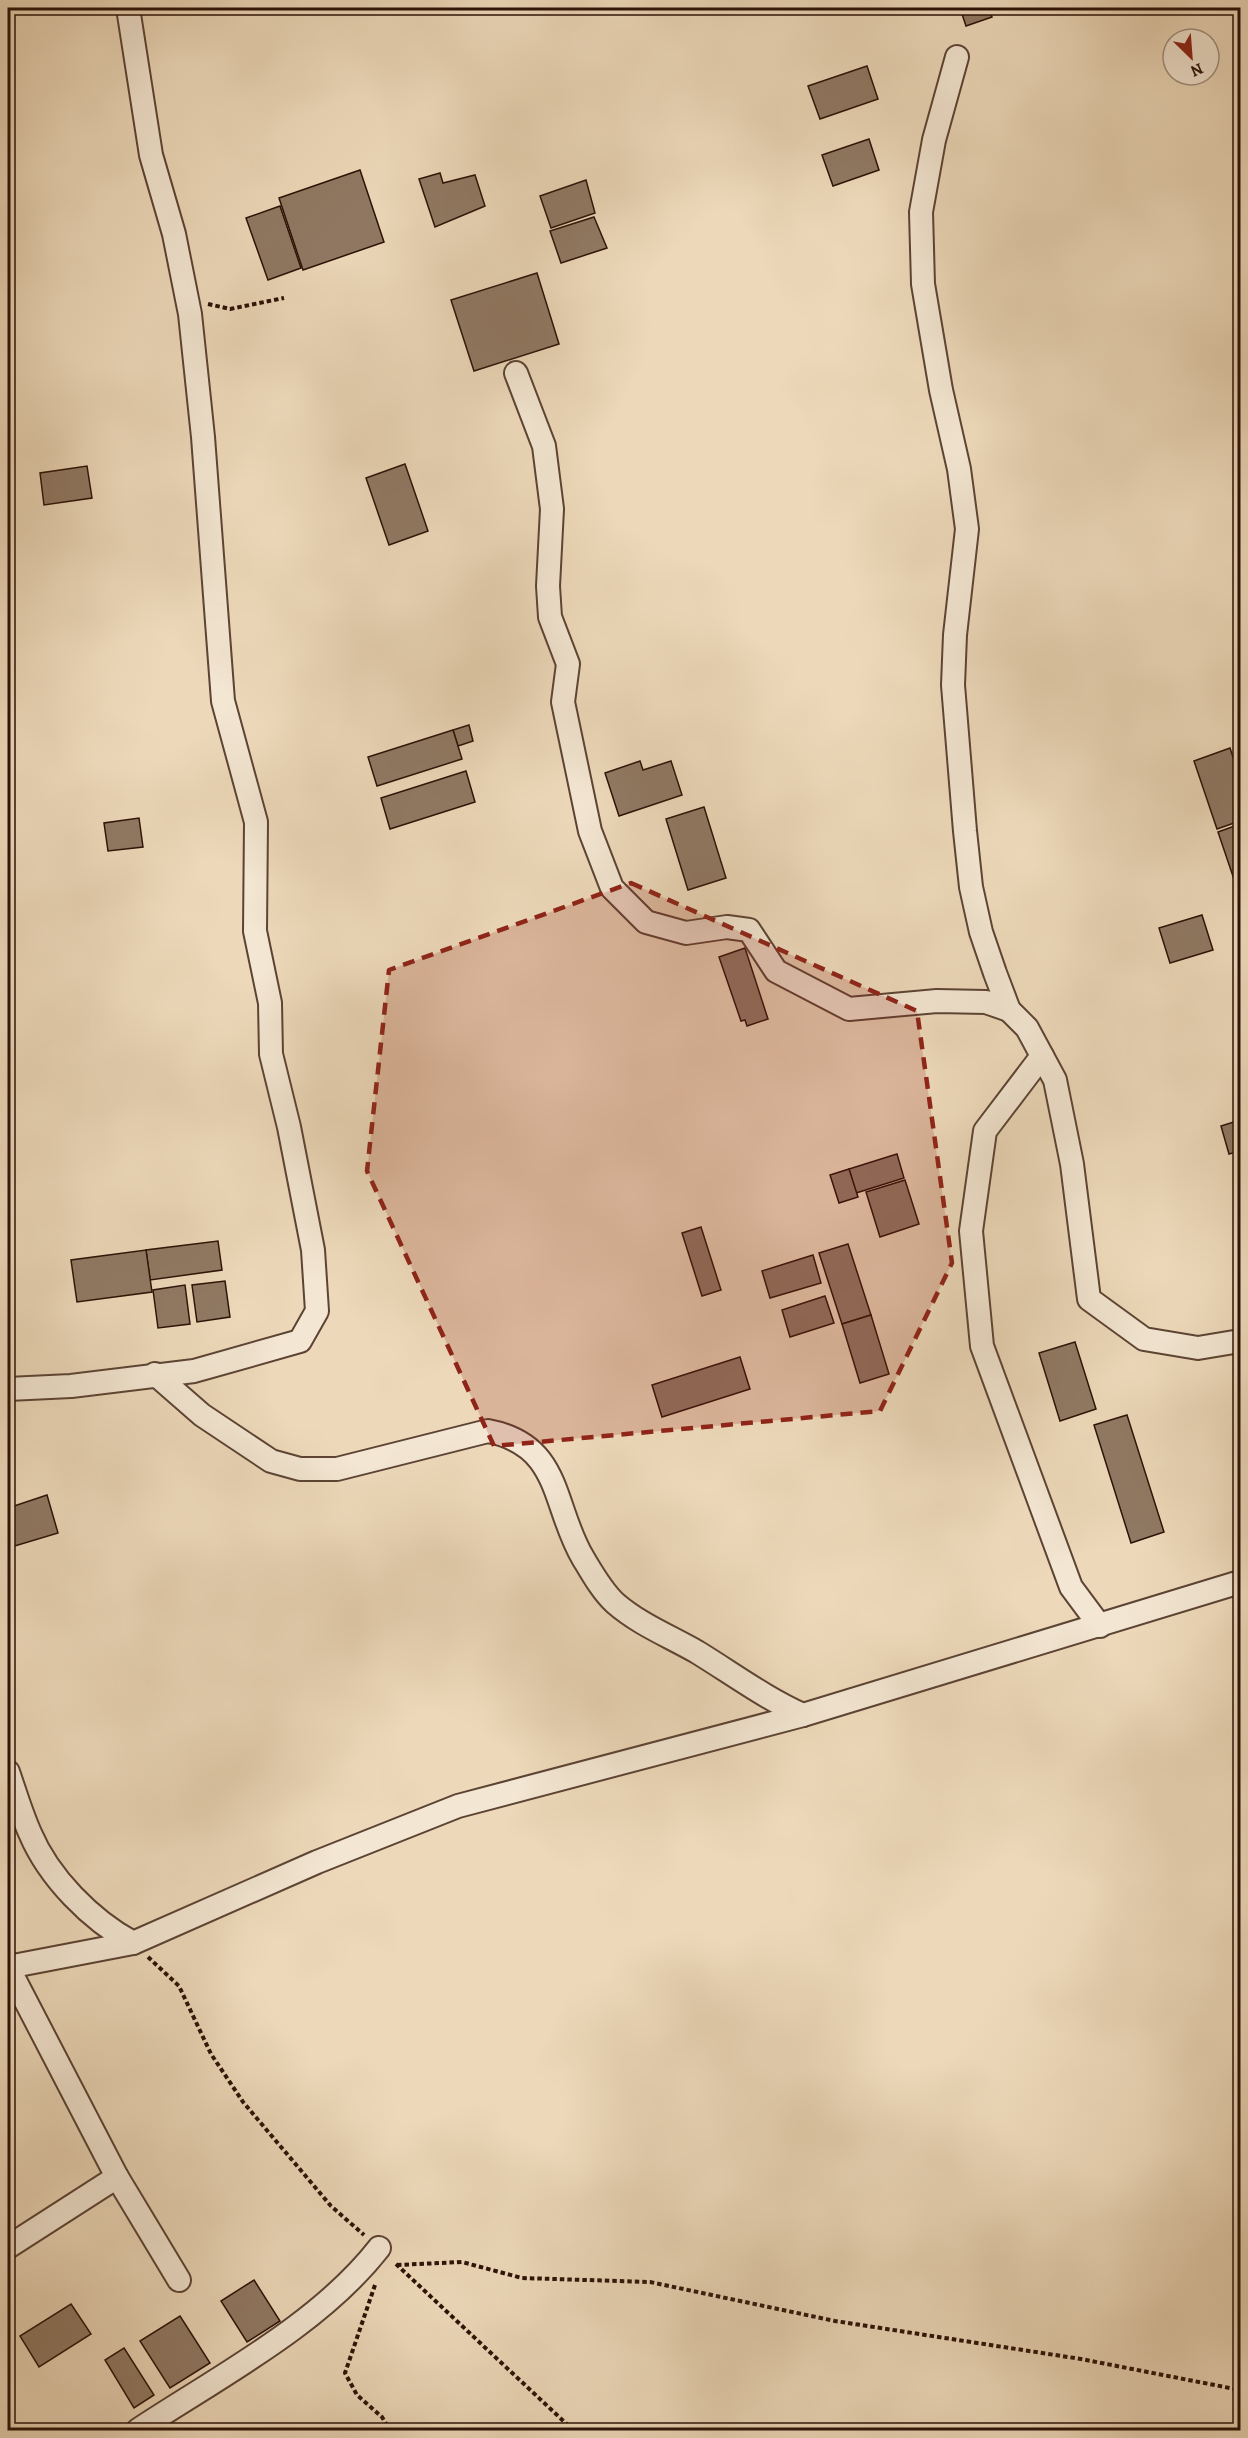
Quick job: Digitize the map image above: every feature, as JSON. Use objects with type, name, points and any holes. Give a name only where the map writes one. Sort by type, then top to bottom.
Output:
[{"type":"street","points":[[8,1389],[72,1386],[194,1371],[300,1341],[317,1311],[313,1250],[289,1127],[271,1054],[270,1003],[255,931],[256,822],[224,700],[203,437],[187,299],[174,234],[151,155],[128,8]]},
{"type":"street","points":[[957,57],[934,140],[921,212],[923,284],[940,390],[959,469],[967,529],[955,635],[953,685],[971,887],[981,932],[1009,1010],[1027,1028],[1055,1080],[1072,1164],[1089,1299],[1144,1339],[1198,1348],[1240,1341]]},
{"type":"street","points":[[516,373],[544,446],[552,509],[548,586],[550,617],[568,664],[563,702],[590,831],[612,888],[646,922],[686,933],[727,927],[749,930],[776,971],[849,1009],[937,1001],[986,1002],[1009,1010]]},
{"type":"street","points":[[1042,1056],[985,1131],[971,1231],[982,1346],[1071,1587],[1100,1626]]},
{"type":"street","points":[[155,1374],[202,1415],[271,1461],[300,1469],[337,1469],[488,1431],[508,1435],[526,1445],[547,1469],[581,1556],[613,1600],[634,1618],[697,1652],[774,1702],[803,1715]]},
{"type":"street","points":[[179,2280],[117,2177],[8,1967],[133,1943],[317,1862],[458,1806],[803,1715],[1240,1582]]},
{"type":"street","points":[[8,1772],[30,1835],[55,1875],[105,1928],[133,1943]]},
{"type":"street","points":[[8,2247],[117,2177]]},
{"type":"street","points":[[138,2430],[285,2334],[357,2277],[379,2248]]},
{"type":"path","points":[[187,299],[230,309],[284,298]]},
{"type":"path","points":[[133,1943],[179,1986],[211,2054],[243,2102],[331,2206],[573,2430]]},
{"type":"path","points":[[397,2265],[462,2262],[522,2278],[650,2282],[835,2321],[1081,2359],[1240,2390]]},
{"type":"path","points":[[375,2284],[345,2373],[357,2395],[382,2417],[390,2430]]},
{"type":"highlighted area","points":[[631,883],[917,1011],[952,1263],[880,1411],[494,1446],[367,1171],[389,970]]},
{"type":"building","points":[[960,8],[989,8],[992,17],[966,26]]},
{"type":"building","points":[[867,66],[878,99],[820,119],[808,86]]},
{"type":"building","points":[[869,139],[879,170],[833,186],[822,155]]},
{"type":"building","points":[[360,170],[384,242],[303,270],[279,198]]},
{"type":"building","points":[[440,173],[443,183],[475,175],[485,206],[435,227],[419,179]]},
{"type":"building","points":[[586,180],[595,213],[551,228],[540,196]]},
{"type":"building","points":[[280,206],[301,268],[268,280],[246,218]]},
{"type":"building","points":[[594,217],[607,248],[561,263],[550,231]]},
{"type":"building","points":[[537,273],[559,344],[474,371],[451,300]]},
{"type":"building","points":[[405,464],[428,531],[389,545],[366,478]]},
{"type":"building","points":[[87,466],[92,498],[44,505],[40,473]]},
{"type":"building","points":[[469,725],[473,741],[458,746],[453,730]]},
{"type":"building","points":[[453,730],[462,759],[377,786],[368,757]]},
{"type":"building","points":[[1230,748],[1240,778],[1240,821],[1217,829],[1194,761]]},
{"type":"building","points":[[640,761],[643,770],[671,761],[682,795],[619,816],[605,773]]},
{"type":"building","points":[[466,771],[475,802],[390,829],[381,798]]},
{"type":"building","points":[[704,807],[726,878],[688,890],[666,819]]},
{"type":"building","points":[[139,818],[143,847],[108,851],[104,823]]},
{"type":"building","points":[[1240,824],[1240,897],[1218,832]]},
{"type":"building","points":[[1202,915],[1213,950],[1170,963],[1159,928]]},
{"type":"building","points":[[745,948],[768,1019],[747,1026],[745,1020],[741,1021],[719,957]]},
{"type":"building","points":[[1240,1120],[1240,1151],[1229,1154],[1221,1126]]},
{"type":"building","points":[[897,1154],[904,1178],[856,1193],[849,1169]]},
{"type":"building","points":[[849,1169],[858,1197],[839,1203],[830,1175]]},
{"type":"building","points":[[905,1180],[919,1224],[880,1237],[866,1192]]},
{"type":"building","points":[[701,1227],[721,1290],[702,1296],[682,1233]]},
{"type":"building","points":[[218,1241],[222,1270],[150,1280],[146,1250]]},
{"type":"building","points":[[848,1244],[871,1315],[842,1324],[819,1253]]},
{"type":"building","points":[[146,1250],[152,1292],[77,1302],[71,1260]]},
{"type":"building","points":[[813,1255],[821,1283],[770,1298],[762,1271]]},
{"type":"building","points":[[225,1281],[230,1317],[197,1322],[192,1285]]},
{"type":"building","points":[[185,1285],[190,1324],[158,1328],[153,1290]]},
{"type":"building","points":[[825,1296],[834,1323],[790,1337],[782,1310]]},
{"type":"building","points":[[871,1315],[889,1374],[860,1383],[842,1324]]},
{"type":"building","points":[[1075,1342],[1096,1409],[1060,1421],[1039,1353]]},
{"type":"building","points":[[740,1357],[750,1389],[662,1417],[652,1385]]},
{"type":"building","points":[[1127,1415],[1164,1532],[1131,1543],[1094,1425]]},
{"type":"building","points":[[47,1495],[58,1533],[8,1548],[8,1508]]},
{"type":"building","points":[[254,2280],[280,2321],[247,2342],[221,2301]]},
{"type":"building","points":[[71,2304],[91,2334],[39,2367],[20,2336]]},
{"type":"building","points":[[180,2316],[210,2363],[170,2388],[140,2341]]},
{"type":"building","points":[[124,2348],[154,2395],[134,2408],[105,2360]]}]
